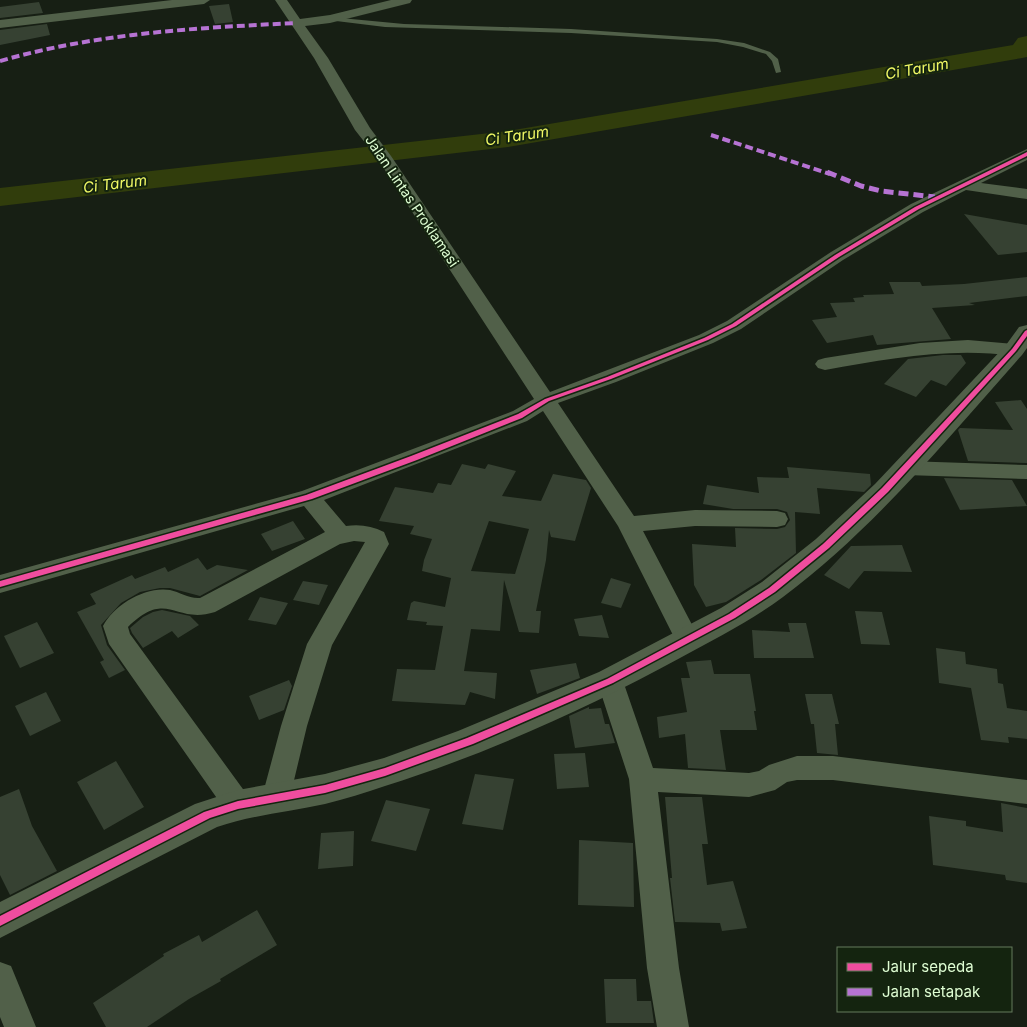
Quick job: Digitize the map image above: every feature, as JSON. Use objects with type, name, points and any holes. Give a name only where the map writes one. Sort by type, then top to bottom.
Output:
[{"type":"street","points":[[0,24],[124,5],[204,0]]},
{"type":"street","name":"Jalan Lintas Proklamasi","points":[[280,0],[331,73],[363,130],[383,156],[628,524],[688,640]]},
{"type":"street","points":[[296,23],[330,19],[406,0]]},
{"type":"street","points":[[0,584],[309,498],[512,419],[547,400],[609,378],[706,339],[734,325],[837,256],[924,205],[1027,154]]},
{"type":"street","points":[[963,185],[1027,194]]},
{"type":"street","points":[[825,364],[897,352],[973,346],[996,347],[1020,341]]},
{"type":"street","points":[[0,921],[178,828],[207,815],[238,805],[325,789],[384,772],[470,741],[610,681],[732,616],[772,590],[826,546],[906,468],[1020,341]]},
{"type":"street","points":[[906,468],[1027,472]]},
{"type":"street","points":[[309,498],[341,535]]},
{"type":"street","points":[[628,524],[704,518],[777,519]]},
{"type":"street","points":[[238,805],[118,637],[115,626],[120,619],[135,608],[158,600],[170,598],[195,608],[206,606],[332,538],[341,535],[368,534],[376,538],[378,542],[320,644],[294,726],[276,797]]},
{"type":"street","points":[[610,681],[643,779],[663,968],[672,1027]]},
{"type":"street","points":[[643,779],[749,785],[765,782],[779,773],[797,768],[833,768],[1027,792]]},
{"type":"street","points":[[0,977],[20,1027]]},
{"type":"lane","points":[[330,19],[367,25],[582,32],[722,42],[741,45],[768,54],[776,61],[778,72]]},
{"type":"building","points":[[39,2],[43,13],[0,18],[0,7]]},
{"type":"building","points":[[229,4],[233,22],[215,24],[209,6]]},
{"type":"building","points":[[47,24],[50,35],[0,45],[0,30]]},
{"type":"building","points":[[964,214],[1027,225],[1027,252],[998,255]]},
{"type":"building","points":[[1027,277],[1027,296],[969,303],[975,305],[932,308],[951,339],[877,345],[873,335],[827,343],[812,320],[837,317],[830,303],[855,302],[853,298],[864,297],[863,295],[894,294],[889,282],[920,282],[922,286],[964,284]]},
{"type":"building","points":[[961,355],[966,363],[946,386],[931,380],[916,397],[884,384],[908,359]]},
{"type":"building","points":[[1021,400],[1027,409],[1027,463],[968,461],[958,430],[960,428],[1013,430],[995,402]]},
{"type":"building","points":[[462,464],[485,469],[488,464],[516,471],[502,496],[541,501],[553,474],[586,480],[591,488],[575,541],[551,537],[549,530],[546,560],[536,611],[541,611],[539,633],[519,632],[504,580],[500,631],[471,629],[464,671],[497,673],[495,699],[470,692],[465,705],[392,701],[397,669],[435,670],[443,626],[426,625],[427,622],[407,620],[411,603],[414,601],[445,607],[451,578],[422,571],[432,539],[410,534],[414,526],[379,521],[395,487],[433,493],[438,483],[451,485]],"holes":[[[489,521],[529,529],[515,574],[471,571]]]},
{"type":"building","points":[[787,467],[870,474],[871,485],[864,492],[817,488],[820,514],[795,512],[796,553],[761,580],[726,602],[706,607],[694,585],[692,544],[736,547],[735,528],[777,529],[785,527],[790,520],[787,512],[777,509],[733,509],[703,504],[707,485],[759,493],[757,477],[789,478]]},
{"type":"building","points":[[944,478],[1012,480],[1027,506],[960,510]]},
{"type":"building","points":[[293,521],[305,539],[272,551],[261,534]]},
{"type":"building","points":[[902,545],[912,572],[864,571],[849,589],[824,575],[851,546]]},
{"type":"building","points":[[198,558],[207,570],[217,565],[248,570],[200,596],[170,588],[160,588],[140,592],[121,603],[101,625],[107,645],[125,670],[109,678],[100,662],[104,660],[77,612],[96,604],[90,594],[132,575],[135,579],[165,567],[168,572]]},
{"type":"building","points":[[611,578],[631,584],[621,608],[601,603]]},
{"type":"building","points":[[303,581],[328,585],[319,605],[293,600]]},
{"type":"building","points":[[260,597],[288,603],[276,625],[248,620]]},
{"type":"building","points":[[162,610],[190,616],[199,625],[178,638],[172,631],[143,648],[130,628],[143,617]]},
{"type":"building","points":[[855,611],[882,612],[890,645],[861,644]]},
{"type":"building","points":[[602,615],[609,638],[579,636],[574,619]]},
{"type":"building","points":[[37,622],[54,653],[20,668],[4,636]]},
{"type":"building","points":[[788,623],[806,623],[814,658],[754,658],[752,630],[790,632]]},
{"type":"building","points":[[936,648],[965,652],[966,664],[997,669],[998,683],[1003,684],[1007,708],[1027,711],[1027,739],[1008,737],[1009,743],[981,740],[971,688],[939,683]]},
{"type":"building","points":[[711,660],[714,674],[750,674],[756,711],[754,711],[757,730],[720,730],[726,770],[688,768],[685,734],[659,738],[657,717],[687,712],[681,678],[690,678],[686,662]]},
{"type":"building","points":[[576,663],[580,678],[537,694],[530,670]]},
{"type":"building","points":[[289,680],[292,686],[284,710],[259,720],[249,696]]},
{"type":"building","points":[[46,692],[61,721],[30,736],[15,706]]},
{"type":"building","points":[[805,694],[832,694],[839,724],[835,724],[838,755],[817,753],[814,724],[811,724]]},
{"type":"building","points":[[589,707],[589,709],[601,708],[605,724],[609,724],[615,743],[575,748],[569,716]]},
{"type":"building","points":[[585,753],[589,787],[557,789],[554,754]]},
{"type":"building","points":[[116,761],[144,807],[104,830],[77,782]]},
{"type":"building","points":[[475,774],[514,779],[503,830],[462,824]]},
{"type":"building","points":[[19,789],[32,826],[57,871],[10,895],[0,875],[0,797]]},
{"type":"building","points":[[665,797],[702,797],[708,844],[702,844],[707,885],[733,881],[747,928],[722,931],[720,923],[675,922]]},
{"type":"building","points":[[386,800],[430,809],[416,851],[371,841]]},
{"type":"building","points":[[1001,803],[1027,808],[1027,883],[1006,880],[1005,875],[933,865],[929,816],[966,821],[966,826],[1003,832]]},
{"type":"building","points":[[354,831],[353,866],[318,869],[321,833]]},
{"type":"building","points":[[579,840],[633,843],[634,907],[578,905]]},
{"type":"building","points":[[257,910],[277,945],[220,979],[221,981],[189,999],[147,1027],[106,1027],[93,1003],[164,956],[163,954],[199,935],[202,942]]},
{"type":"building","points":[[604,979],[636,979],[637,1001],[651,1001],[654,1023],[606,1023]]},
{"type":"waterway","name":"Ci Tarum","points":[[0,197],[508,139],[1022,51],[1027,43]]},
{"type":"marked path","points":[[0,61],[37,50],[110,36],[184,29],[296,23]]},
{"type":"marked path","points":[[711,135],[810,166],[861,186],[881,191],[935,197]]},
{"type":"cycle path","points":[[0,584],[309,497],[520,416],[547,400],[609,378],[706,339],[734,325],[837,256],[917,208],[1027,154]]},
{"type":"cycle path","points":[[0,921],[207,815],[238,805],[325,789],[385,772],[470,741],[610,681],[732,616],[772,590],[826,546],[885,490],[1014,350],[1027,332]]}]
